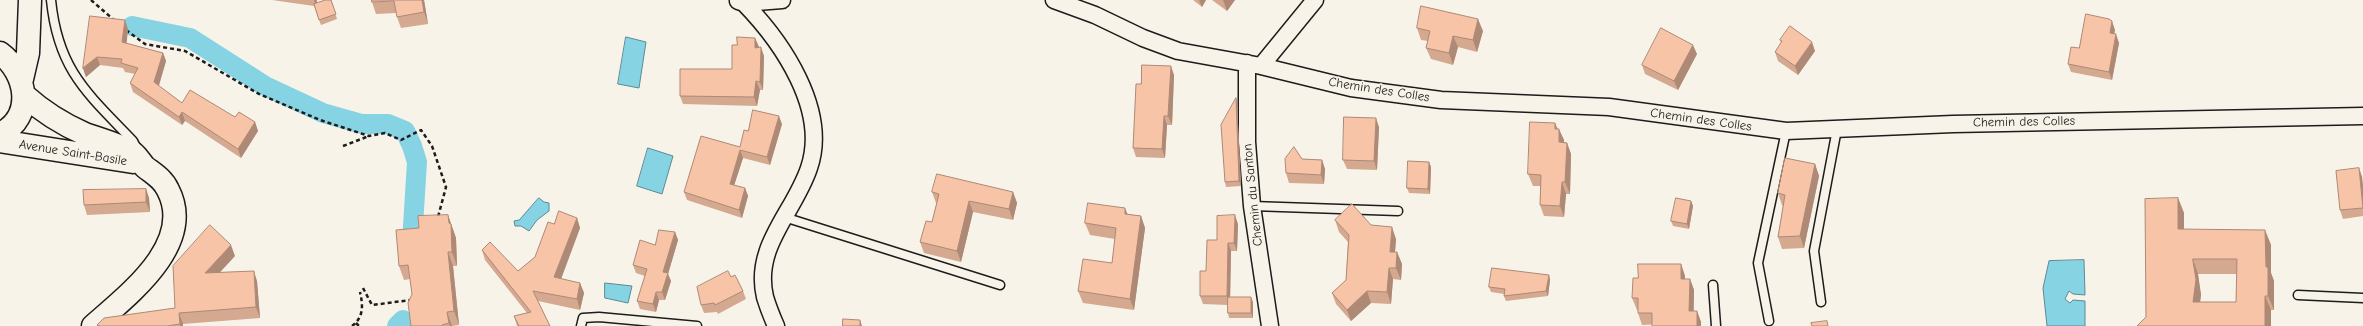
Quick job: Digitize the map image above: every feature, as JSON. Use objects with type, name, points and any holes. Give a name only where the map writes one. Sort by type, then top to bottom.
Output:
[{"type":"main road","points":[[0,134],[14,122],[21,110],[28,53],[30,0]]},
{"type":"main road","name":"Avenue Saint-Basile","points":[[0,53],[16,68],[23,87],[49,116],[65,125],[134,154],[144,166],[161,179],[169,191],[174,220],[170,239],[164,254],[152,271],[93,326]]},
{"type":"main road","name":"Avenue Saint-Basile","points":[[0,141],[112,158],[144,166]]},
{"type":"street","points":[[740,1],[782,0]]},
{"type":"street","name":"Chemin des Colles","points":[[1054,0],[1095,15],[1142,38],[1178,51],[1254,65],[1351,88],[1441,100],[1610,107],[1786,131],[1953,124],[2363,116]]},
{"type":"street","points":[[1254,65],[1315,0]]},
{"type":"street","points":[[740,1],[764,23],[803,86],[810,114],[814,140],[809,166],[800,189],[770,241],[765,261],[763,282],[765,298],[776,326]]},
{"type":"street","name":"Chemin du Santon","points":[[1254,65],[1247,142],[1252,206],[1270,326]]},
{"type":"lane","points":[[51,0],[58,41],[76,79],[133,141],[144,166]]},
{"type":"lane","points":[[1821,302],[1814,251],[1837,129]]},
{"type":"lane","points":[[1770,321],[1758,263],[1786,131]]},
{"type":"lane","points":[[1252,206],[1398,211]]},
{"type":"lane","points":[[784,217],[1000,285]]},
{"type":"lane","points":[[1713,285],[1716,326]]},
{"type":"lane","points":[[2298,295],[2363,298]]},
{"type":"lane","points":[[581,326],[584,318],[599,317],[697,326]]},
{"type":"path","points":[[90,0],[116,22]]},
{"type":"path","points":[[122,26],[145,44],[185,51],[259,94],[320,120],[369,136]]},
{"type":"path","points":[[343,146],[369,136],[385,133],[401,140],[421,130],[432,146],[446,187],[436,224]]},
{"type":"path","points":[[363,288],[372,305],[416,300]]},
{"type":"path","points":[[352,326],[356,323],[363,307],[360,292]]},
{"type":"path","points":[[356,323],[359,326]]},
{"type":"water","points":[[626,37],[646,42],[639,88],[618,84]]},
{"type":"water","points":[[648,148],[673,156],[662,194],[637,186]]},
{"type":"water","points":[[539,198],[544,202],[549,203],[549,211],[537,220],[529,231],[521,226],[515,226],[514,221],[519,220]]},
{"type":"water","points":[[2084,260],[2085,295],[2073,294],[2069,291],[2065,299],[2070,303],[2073,300],[2085,301],[2085,326],[2047,326],[2043,288],[2049,261]]},
{"type":"water","points":[[605,283],[632,286],[628,303],[605,298]]},
{"type":"building","points":[[331,0],[336,14],[319,20],[314,4]]},
{"type":"building","points":[[372,0],[422,0],[424,12],[397,17],[394,1],[372,2]]},
{"type":"building","points":[[1421,6],[1478,19],[1473,40],[1453,36],[1449,53],[1426,48],[1430,31],[1417,28]]},
{"type":"building","points":[[2086,14],[2112,21],[2110,33],[2116,34],[2109,72],[2068,64],[2071,47],[2079,48]]},
{"type":"building","points":[[90,16],[125,20],[122,42],[163,53],[154,82],[182,103],[190,90],[235,117],[239,112],[255,122],[238,149],[182,112],[179,117],[130,83],[138,68],[121,63],[122,59],[97,57],[83,68]]},
{"type":"building","points":[[1790,26],[1812,42],[1795,66],[1775,52],[1782,41],[1780,40]]},
{"type":"building","points":[[1661,28],[1693,45],[1674,81],[1642,65]]},
{"type":"building","points":[[737,37],[755,38],[755,48],[761,47],[760,82],[756,81],[754,97],[680,96],[680,69],[732,69],[732,45],[737,45]]},
{"type":"building","points":[[1142,65],[1171,66],[1168,116],[1164,116],[1162,149],[1133,148],[1136,84],[1141,84]]},
{"type":"building","points":[[1236,98],[1239,181],[1225,182],[1221,125]]},
{"type":"building","points":[[753,110],[779,116],[767,157],[740,150],[730,184],[745,188],[739,210],[684,192],[701,136],[740,147],[744,130],[748,131]]},
{"type":"building","points":[[1344,117],[1376,118],[1374,161],[1343,160]]},
{"type":"building","points":[[1530,122],[1555,123],[1555,129],[1559,129],[1559,142],[1567,143],[1565,182],[1562,182],[1560,206],[1540,205],[1541,175],[1528,174]]},
{"type":"building","points":[[1294,147],[1302,159],[1322,160],[1321,175],[1286,173],[1285,159]]},
{"type":"building","points":[[1785,158],[1815,164],[1800,236],[1778,237],[1785,195],[1778,193]]},
{"type":"building","points":[[1408,161],[1429,162],[1428,189],[1407,188]]},
{"type":"building","points":[[2359,168],[2363,208],[2340,210],[2336,171]]},
{"type":"building","points":[[937,174],[1013,192],[1009,209],[969,201],[957,251],[920,242],[926,221],[932,222],[939,194],[932,192]]},
{"type":"building","points":[[146,189],[146,202],[84,205],[83,190]]},
{"type":"building","points":[[1676,198],[1691,201],[1687,224],[1671,221]]},
{"type":"building","points":[[2178,198],[2178,229],[2265,230],[2266,267],[2268,267],[2268,296],[2265,296],[2265,326],[2137,326],[2146,317],[2145,199]],"holes":[[[2193,259],[2237,259],[2236,302],[2193,302],[2196,280]]]},
{"type":"building","points":[[1088,203],[1125,208],[1125,214],[1141,216],[1130,299],[1078,291],[1083,259],[1112,263],[1116,228],[1085,223]]},
{"type":"building","points":[[1352,204],[1371,225],[1392,227],[1390,252],[1397,252],[1396,268],[1389,268],[1387,292],[1367,291],[1347,310],[1332,293],[1346,280],[1349,235],[1335,220]]},
{"type":"building","points":[[559,211],[577,218],[554,277],[580,283],[577,299],[533,291],[550,326],[519,326],[514,316],[531,312],[482,250],[490,242],[518,271],[535,257],[548,222],[554,224]]},
{"type":"building","points":[[448,215],[449,223],[451,224],[452,252],[448,252],[454,311],[447,312],[449,323],[442,326],[411,326],[408,303],[412,294],[408,265],[399,266],[396,230],[419,228],[418,216]]},
{"type":"building","points":[[1235,215],[1234,243],[1228,243],[1227,296],[1200,296],[1200,271],[1206,271],[1207,240],[1217,240],[1217,216]]},
{"type":"building","points":[[210,225],[231,245],[205,273],[254,271],[256,307],[179,313],[180,324],[167,326],[97,325],[104,318],[175,308],[173,266]]},
{"type":"building","points":[[659,230],[675,232],[663,272],[668,273],[662,292],[656,292],[653,304],[637,301],[647,269],[633,265],[640,240],[655,245]]},
{"type":"building","points":[[1638,264],[1681,264],[1681,279],[1690,279],[1689,311],[1697,311],[1697,326],[1652,326],[1652,313],[1638,313],[1638,298],[1632,298],[1633,278],[1638,278]]},
{"type":"building","points":[[1492,268],[1549,275],[1546,291],[1504,296],[1505,289],[1489,287]]},
{"type":"building","points":[[728,271],[731,277],[735,275],[743,291],[715,305],[714,303],[701,305],[697,287]]},
{"type":"building","points":[[1228,297],[1251,297],[1251,313],[1228,313]]},
{"type":"building","points":[[843,319],[860,320],[860,326],[843,326]]},
{"type":"building","points":[[1827,321],[1828,326],[1812,326],[1811,323]]},
{"type":"waterway","points":[[132,26],[190,38],[265,86],[323,113],[362,124],[388,124],[405,131],[417,162],[412,242]]},
{"type":"waterway","points":[[397,326],[403,320]]}]
